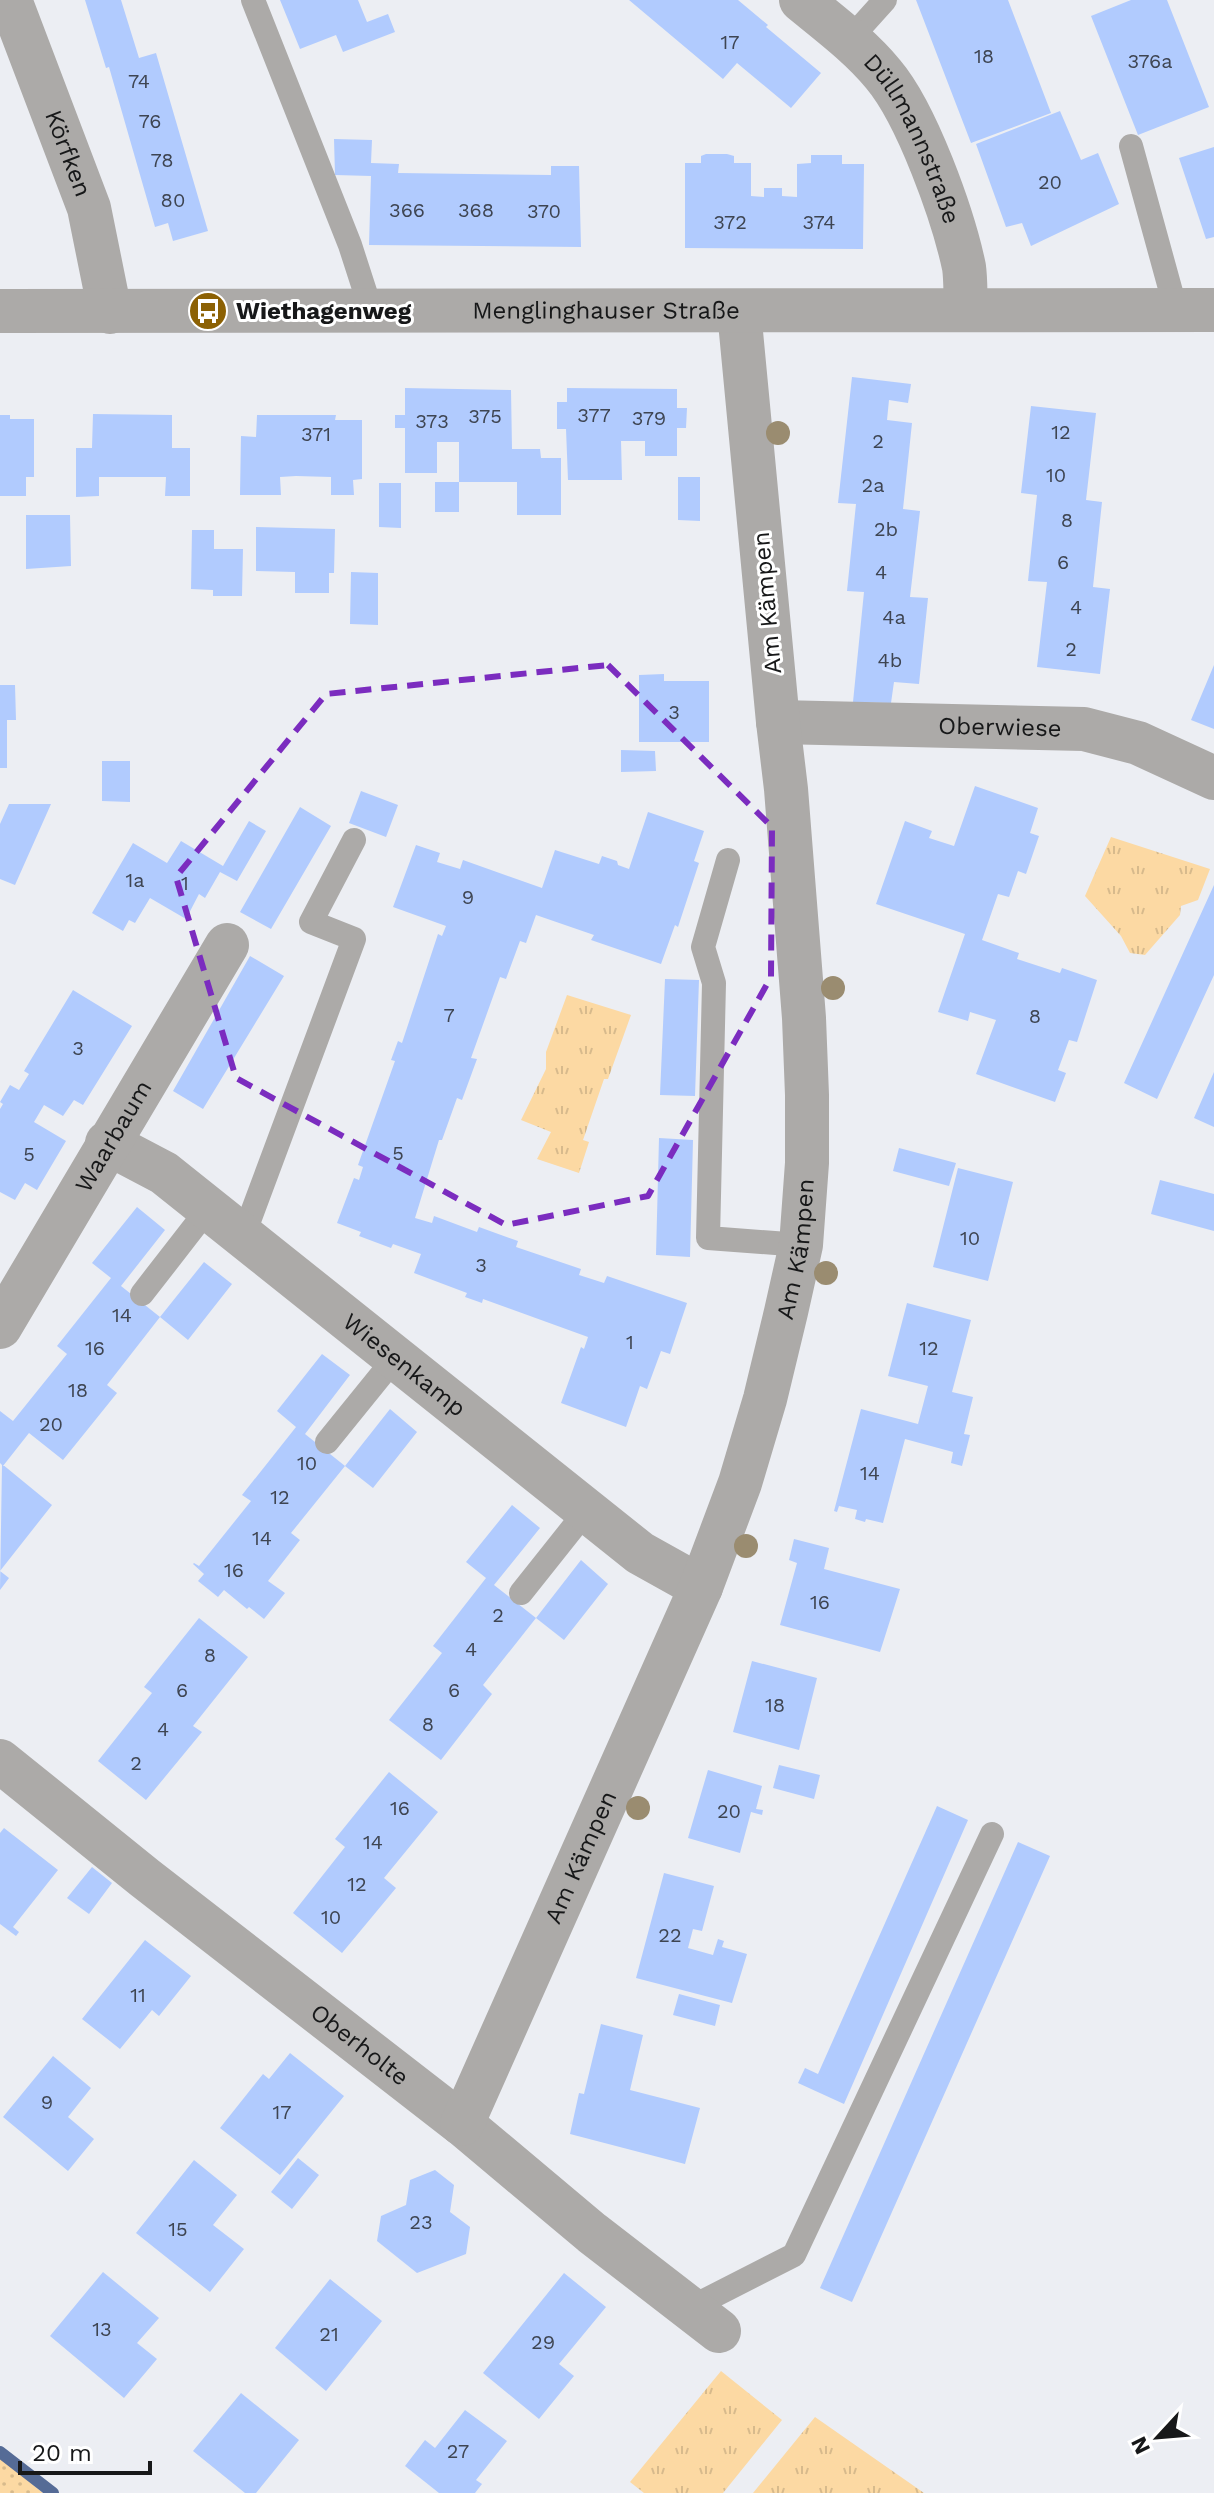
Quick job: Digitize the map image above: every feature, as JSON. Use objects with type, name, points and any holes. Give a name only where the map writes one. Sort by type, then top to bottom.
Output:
[{"type":"street","name":"Körfken","points":[[10,0],[32,51],[89,208],[110,312]]},
{"type":"street","name":"Düllmannstraße","points":[[801,0],[849,40],[885,76],[911,119],[953,225],[964,270],[966,310]]},
{"type":"street","name":"Menglinghauser Straße","points":[[0,311],[1195,310]]},
{"type":"street","name":"Am Kämpen","points":[[462,2124],[701,1587],[740,1483],[765,1399],[801,1245],[807,1163],[804,1018],[786,789],[739,311]]},
{"type":"street","name":"Oberwiese","points":[[778,722],[1084,729],[1138,743],[1214,778]]},
{"type":"street","name":"Waarbaum","points":[[0,1327],[227,945]]},
{"type":"street","name":"Wiesenkamp","points":[[107,1143],[164,1173],[640,1553],[701,1587]]},
{"type":"street","name":"Oberholte","points":[[0,1761],[145,1878],[462,2124],[592,2233],[704,2320]]},
{"type":"lane","points":[[253,0],[350,245],[371,310]]},
{"type":"lane","points":[[849,40],[885,0]]},
{"type":"lane","points":[[1131,146],[1195,310]]},
{"type":"lane","points":[[243,1237],[354,939],[311,922],[354,840]]},
{"type":"lane","points":[[728,860],[703,947],[714,983],[708,1238],[801,1245]]},
{"type":"lane","points":[[142,1294],[208,1209]]},
{"type":"lane","points":[[327,1442],[395,1358]]},
{"type":"lane","points":[[521,1593],[587,1510]]},
{"type":"lane","points":[[704,2320],[794,2255],[992,1834]]},
{"type":"highlighted area","points":[[608,665],[772,827],[771,977],[648,1196],[506,1225],[236,1078],[176,877],[326,694]]},
{"type":"green space","points":[[1111,837],[1210,869],[1198,900],[1181,906],[1180,915],[1145,955],[1130,953],[1121,936],[1085,896]]},
{"type":"green space","points":[[567,995],[631,1015],[583,1140],[589,1142],[579,1173],[537,1159],[551,1132],[521,1120],[546,1069],[546,1052]]},
{"type":"green space","points":[[721,2371],[782,2420],[723,2493],[644,2493],[630,2482]]},
{"type":"green space","points":[[815,2417],[924,2493],[753,2493]]},
{"type":"green space","points":[[0,2458],[43,2493],[0,2493]]},
{"type":"building","points":[[85,0],[121,0],[139,58],[156,53],[208,231],[173,241],[168,223],[155,227],[109,67],[106,68]]},
{"type":"building","points":[[280,0],[358,0],[367,22],[388,14],[395,32],[343,52],[336,35],[300,49]]},
{"type":"building","points":[[629,0],[738,0],[821,73],[791,108],[737,63],[723,79]]},
{"type":"building","points":[[916,0],[1008,0],[1051,113],[971,143]]},
{"type":"building","points":[[1131,0],[1167,0],[1209,107],[1138,135],[1091,16]]},
{"type":"building","points":[[1060,111],[1081,160],[1098,153],[1119,204],[1031,246],[1022,223],[1006,227],[976,144]]},
{"type":"building","points":[[334,139],[372,140],[371,163],[399,164],[398,173],[551,175],[551,166],[579,166],[581,247],[369,245],[371,176],[335,175]]},
{"type":"building","points":[[1214,147],[1214,237],[1206,239],[1179,158]]},
{"type":"building","points":[[727,154],[734,156],[734,163],[751,163],[751,196],[764,197],[764,188],[782,188],[782,196],[797,197],[797,164],[811,163],[811,155],[842,155],[842,164],[864,164],[863,249],[685,248],[685,163],[701,163],[701,156]]},
{"type":"building","points":[[852,377],[911,384],[908,403],[889,400],[887,420],[912,423],[903,509],[920,511],[910,597],[928,598],[919,684],[894,682],[891,703],[853,702],[864,592],[847,591],[856,504],[838,503]]},
{"type":"building","points":[[405,388],[511,390],[512,449],[540,449],[541,458],[561,458],[561,515],[517,515],[517,482],[459,482],[459,442],[437,442],[437,473],[405,473],[405,428],[395,428],[395,415],[405,415]]},
{"type":"building","points":[[567,388],[677,389],[677,408],[687,408],[686,428],[677,428],[677,456],[645,456],[645,441],[621,441],[622,480],[568,480],[566,429],[557,429],[557,402],[567,402]]},
{"type":"building","points":[[1031,406],[1096,413],[1086,500],[1102,502],[1093,587],[1110,589],[1100,674],[1037,667],[1047,582],[1028,581],[1037,495],[1021,493]]},
{"type":"building","points":[[93,414],[172,415],[172,448],[190,448],[190,496],[165,496],[166,477],[99,477],[99,496],[76,497],[76,448],[92,448]]},
{"type":"building","points":[[0,415],[10,415],[10,419],[34,419],[34,477],[26,477],[26,496],[0,496]]},
{"type":"building","points":[[257,415],[336,415],[335,420],[362,420],[362,479],[353,480],[354,495],[331,495],[331,477],[296,476],[280,477],[281,495],[240,495],[241,436],[256,437]]},
{"type":"building","points":[[678,477],[700,477],[700,521],[678,520]]},
{"type":"building","points":[[435,482],[459,482],[459,512],[435,512]]},
{"type":"building","points":[[379,483],[401,483],[401,528],[379,527]]},
{"type":"building","points":[[26,515],[70,515],[71,566],[26,569]]},
{"type":"building","points":[[256,527],[335,529],[334,573],[329,573],[329,593],[295,593],[295,572],[256,571]]},
{"type":"building","points":[[192,530],[214,530],[214,549],[243,549],[242,596],[213,596],[213,590],[191,589]]},
{"type":"building","points":[[351,572],[378,573],[378,625],[350,624]]},
{"type":"building","points":[[1214,665],[1214,729],[1191,720]]},
{"type":"building","points":[[664,674],[664,681],[709,681],[709,742],[639,742],[639,675]]},
{"type":"building","points":[[0,685],[15,685],[16,720],[7,720],[7,768],[0,768]]},
{"type":"building","points":[[621,750],[655,751],[656,771],[621,772]]},
{"type":"building","points":[[102,761],[130,761],[130,802],[102,801]]},
{"type":"building","points":[[975,786],[1038,808],[1030,833],[1039,836],[1026,874],[1018,871],[1009,897],[998,894],[982,940],[1019,953],[1017,959],[1060,973],[1062,968],[1097,980],[1077,1042],[1069,1040],[1058,1070],[1066,1073],[1055,1102],[976,1074],[996,1020],[970,1012],[968,1021],[938,1012],[965,934],[876,904],[905,821],[932,831],[929,838],[954,846]]},
{"type":"building","points":[[361,791],[398,805],[386,837],[349,823]]},
{"type":"building","points":[[9,804],[51,804],[15,885],[0,879],[0,824]]},
{"type":"building","points":[[300,807],[331,826],[271,929],[240,912]]},
{"type":"building","points":[[648,812],[704,831],[694,861],[699,863],[678,927],[675,925],[661,964],[591,940],[594,935],[536,915],[526,943],[520,941],[506,979],[500,977],[471,1058],[477,1059],[462,1100],[457,1098],[442,1140],[439,1140],[415,1218],[432,1223],[434,1216],[477,1232],[479,1227],[518,1241],[516,1247],[581,1269],[579,1275],[604,1283],[607,1276],[687,1303],[670,1354],[661,1351],[647,1389],[640,1386],[626,1427],[561,1403],[581,1347],[584,1349],[588,1337],[483,1299],[482,1303],[465,1297],[467,1293],[414,1273],[421,1254],[393,1244],[391,1248],[359,1236],[361,1232],[337,1223],[354,1178],[359,1180],[363,1167],[358,1165],[395,1061],[391,1060],[398,1041],[402,1043],[438,934],[442,936],[446,926],[393,907],[416,845],[440,853],[437,862],[460,869],[463,860],[542,888],[555,850],[599,864],[602,856],[629,869]]},
{"type":"building","points":[[249,821],[266,831],[237,881],[220,872],[205,898],[199,894],[186,919],[150,898],[135,923],[129,920],[123,931],[92,913],[133,843],[167,863],[181,841],[223,866]]},
{"type":"building","points":[[1214,885],[1214,975],[1157,1099],[1124,1083]]},
{"type":"building","points":[[250,956],[284,976],[203,1109],[173,1091]]},
{"type":"building","points":[[665,979],[699,980],[695,1096],[660,1095]]},
{"type":"building","points":[[73,990],[132,1026],[83,1105],[74,1100],[63,1116],[44,1105],[34,1122],[66,1141],[37,1190],[25,1183],[15,1200],[0,1192],[0,1109],[3,1104],[0,1102],[10,1085],[19,1090],[29,1074],[24,1071]]},
{"type":"building","points":[[1214,1072],[1214,1127],[1194,1118]]},
{"type":"building","points":[[659,1138],[693,1140],[690,1257],[656,1255]]},
{"type":"building","points":[[899,1148],[956,1163],[949,1186],[893,1171]]},
{"type":"building","points":[[958,1168],[1013,1182],[988,1281],[933,1267]]},
{"type":"building","points":[[1160,1180],[1214,1194],[1214,1231],[1151,1214]]},
{"type":"building","points":[[137,1207],[165,1230],[121,1286],[160,1317],[107,1385],[117,1393],[63,1460],[29,1433],[3,1466],[0,1463],[0,1411],[13,1421],[67,1354],[57,1346],[111,1278],[92,1263]]},
{"type":"building","points":[[204,1262],[232,1284],[188,1340],[160,1317]]},
{"type":"building","points":[[907,1303],[971,1320],[952,1392],[973,1397],[964,1434],[970,1435],[962,1466],[951,1463],[953,1452],[905,1439],[883,1523],[866,1519],[865,1522],[855,1519],[857,1510],[839,1506],[837,1512],[834,1511],[861,1409],[918,1424],[928,1386],[888,1376]]},
{"type":"building","points":[[322,1354],[350,1375],[305,1434],[345,1466],[291,1533],[300,1540],[268,1581],[285,1593],[264,1619],[224,1590],[218,1597],[198,1581],[204,1574],[193,1564],[199,1566],[251,1501],[242,1495],[296,1427],[277,1411]]},
{"type":"building","points":[[390,1409],[417,1432],[373,1488],[345,1466]]},
{"type":"building","points":[[2,1464],[52,1505],[0,1571]]},
{"type":"building","points":[[512,1505],[540,1528],[494,1585],[536,1618],[483,1685],[492,1694],[441,1760],[389,1720],[442,1653],[433,1646],[486,1578],[466,1562]]},
{"type":"building","points":[[794,1539],[829,1548],[824,1569],[900,1589],[880,1652],[780,1625],[797,1563],[789,1560]]},
{"type":"building","points":[[581,1560],[608,1584],[564,1640],[536,1618]]},
{"type":"building","points":[[0,1571],[9,1578],[0,1590]]},
{"type":"building","points":[[199,1618],[248,1657],[193,1726],[202,1732],[146,1800],[98,1761],[152,1693],[144,1687]]},
{"type":"building","points":[[752,1661],[817,1678],[799,1750],[733,1732]]},
{"type":"building","points":[[779,1765],[820,1775],[814,1799],[773,1788]]},
{"type":"building","points":[[708,1770],[762,1786],[756,1809],[763,1810],[762,1815],[751,1812],[740,1853],[688,1838]]},
{"type":"building","points":[[389,1772],[438,1812],[384,1878],[396,1888],[342,1953],[293,1913],[345,1847],[335,1839]]},
{"type":"building","points":[[937,1806],[968,1820],[844,2104],[798,2083],[805,2068],[818,2074]]},
{"type":"building","points":[[4,1828],[58,1870],[13,1927],[19,1932],[16,1936],[0,1924],[0,1833]]},
{"type":"building","points":[[1018,1842],[1050,1856],[852,2302],[820,2288]]},
{"type":"building","points":[[92,1867],[112,1883],[89,1914],[67,1898]]},
{"type":"building","points":[[664,1873],[714,1886],[702,1931],[693,1929],[688,1948],[713,1955],[718,1939],[724,1941],[722,1947],[747,1954],[732,2003],[636,1978]]},
{"type":"building","points":[[145,1940],[191,1976],[159,2016],[152,2010],[120,2049],[82,2019]]},
{"type":"building","points":[[679,1994],[720,2005],[715,2026],[673,2015]]},
{"type":"building","points":[[601,2024],[643,2035],[630,2090],[700,2108],[685,2164],[570,2134],[579,2093],[584,2094]]},
{"type":"building","points":[[290,2053],[344,2096],[280,2175],[220,2128],[263,2074],[269,2079]]},
{"type":"building","points":[[53,2056],[91,2088],[68,2117],[94,2139],[68,2171],[3,2117]]},
{"type":"building","points":[[298,2158],[319,2175],[292,2209],[271,2192]]},
{"type":"building","points":[[194,2160],[237,2195],[213,2225],[244,2249],[210,2292],[136,2233]]},
{"type":"building","points":[[435,2170],[454,2185],[450,2212],[470,2227],[466,2254],[417,2273],[377,2241],[381,2216],[406,2205],[410,2180]]},
{"type":"building","points":[[103,2272],[159,2318],[137,2343],[157,2359],[124,2398],[50,2336]]},
{"type":"building","points":[[564,2273],[606,2307],[559,2364],[574,2376],[539,2419],[483,2373]]},
{"type":"building","points":[[330,2279],[382,2321],[326,2391],[275,2348]]},
{"type":"building","points":[[241,2393],[299,2440],[256,2493],[245,2493],[193,2451]]},
{"type":"building","points":[[465,2410],[507,2441],[476,2480],[482,2484],[475,2493],[439,2493],[405,2466],[425,2440],[435,2448]]},
{"type":"waterway","points":[[0,2452],[53,2493]]},
{"type":"place","name":"Wiethagenweg","points":[[208,311]]}]
